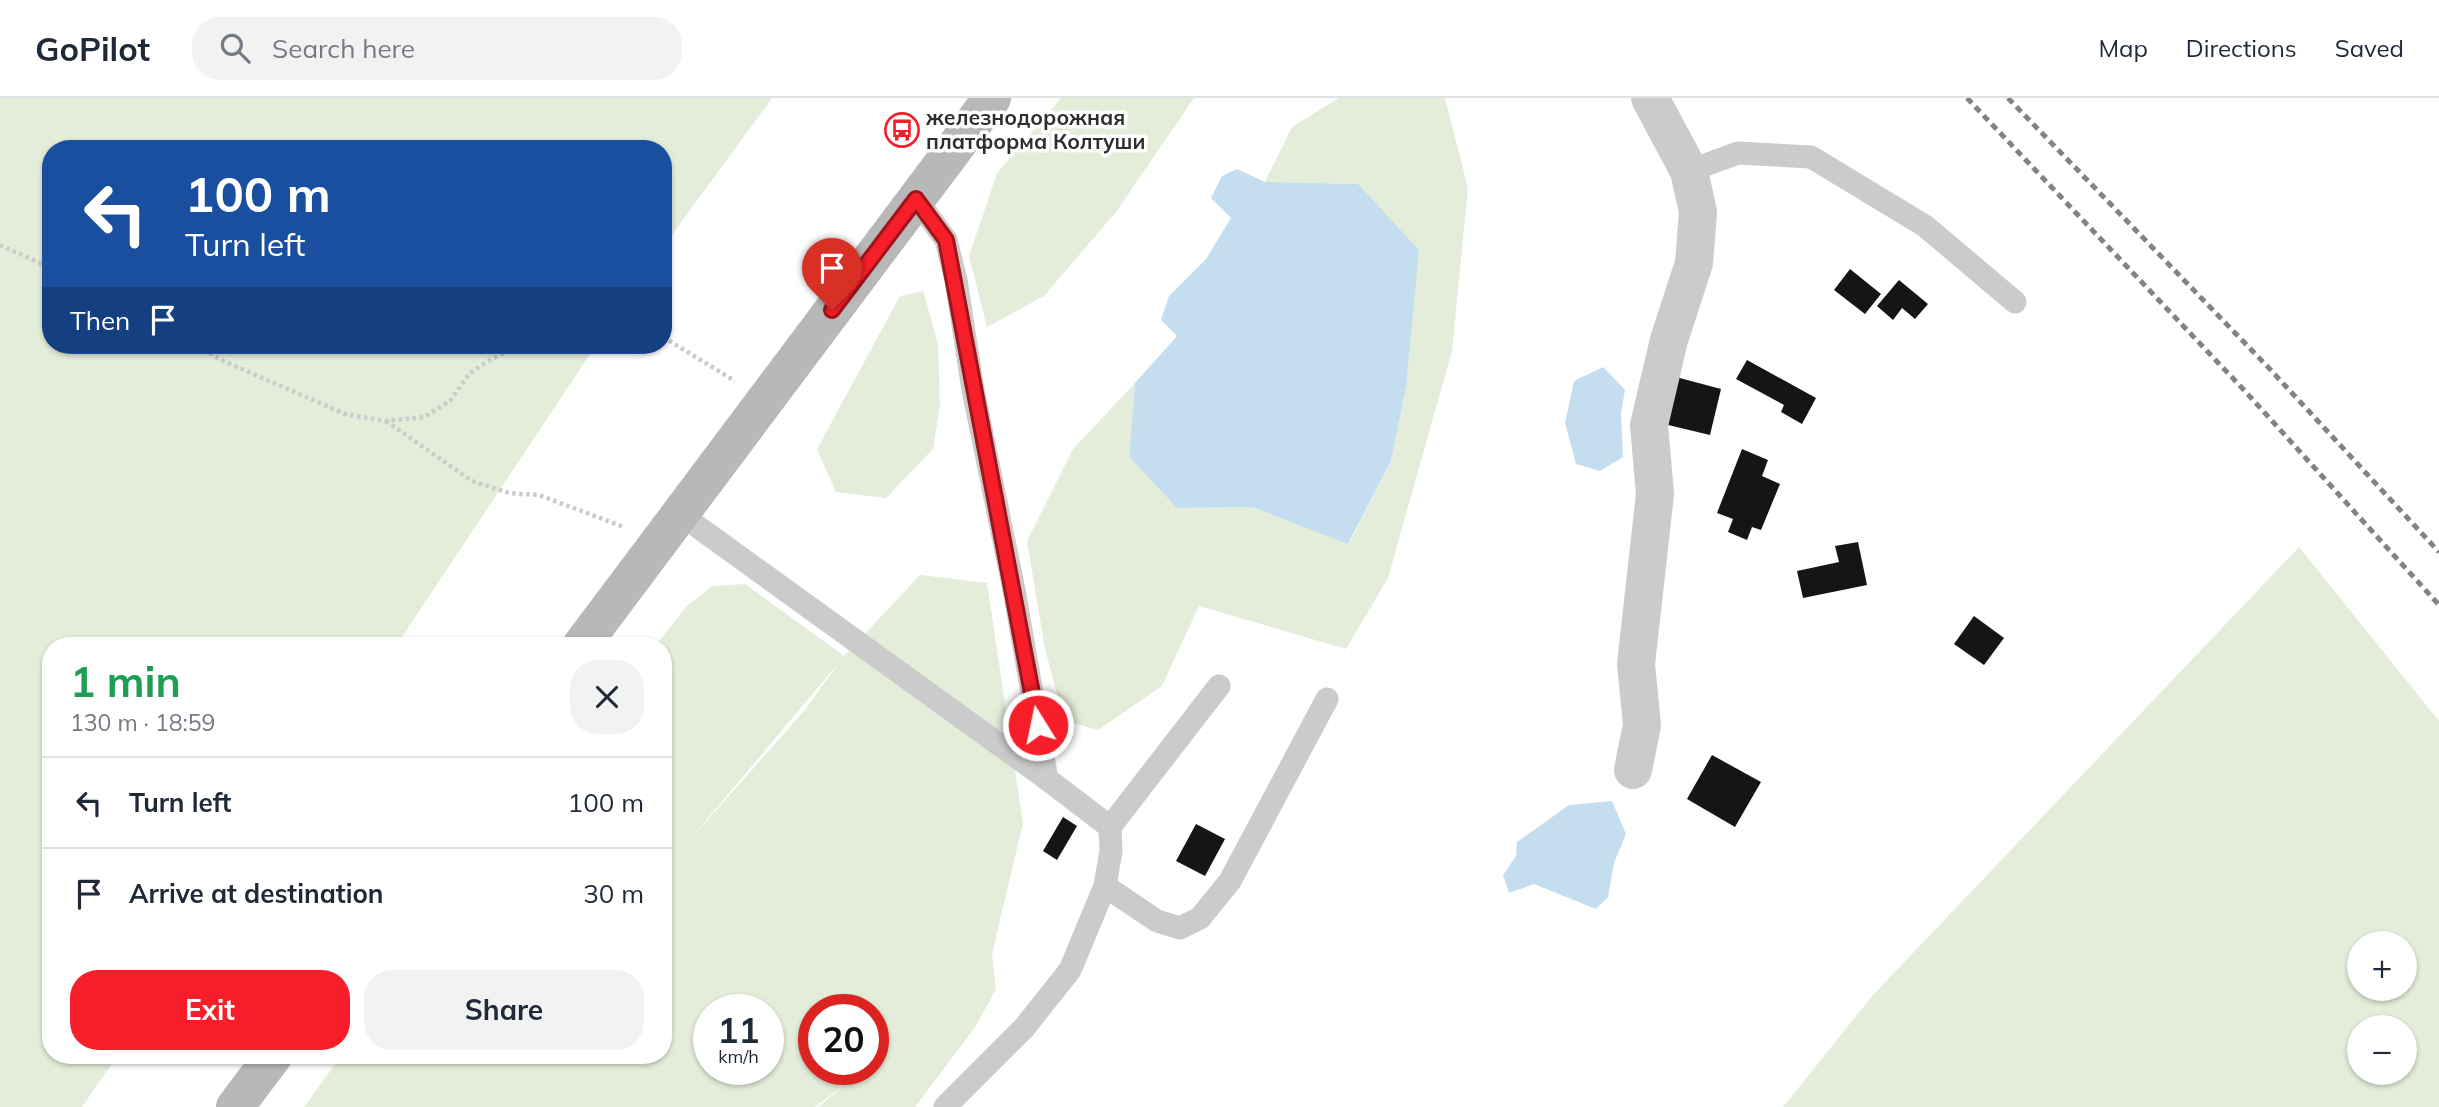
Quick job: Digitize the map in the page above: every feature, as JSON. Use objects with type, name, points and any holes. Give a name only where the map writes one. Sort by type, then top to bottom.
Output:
[{"type":"main road","points":[[588,637],[992,98]]},
{"type":"main road","points":[[236,1107],[267,1064]]},
{"type":"street","points":[[1633,770],[1642,725],[1636,664],[1655,494],[1649,425],[1669,340],[1694,263],[1698,212],[1689,171],[1650,98]]},
{"type":"lane","points":[[1689,171],[1738,153],[1811,157],[1925,226],[2015,302]]},
{"type":"lane","points":[[916,199],[946,240],[953,267],[973,390],[1014,590],[1047,779]]},
{"type":"lane","points":[[670,528],[1047,779],[1110,828]]},
{"type":"lane","points":[[945,1107],[1024,1028],[1070,970],[1105,886],[1111,851],[1110,828],[1219,686]]},
{"type":"lane","points":[[1105,886],[1157,922],[1180,928],[1200,918],[1230,881],[1327,699]]},
{"type":"path","points":[[0,245],[42,264]]},
{"type":"path","points":[[672,342],[766,399]]},
{"type":"path","points":[[212,354],[345,414],[386,421],[424,417],[450,401],[469,374],[502,354]]},
{"type":"path","points":[[386,421],[472,481],[509,493],[539,495],[670,528]]},
{"type":"green space","points":[[0,98],[772,98],[672,235],[672,140],[42,140],[42,354],[590,354],[402,637],[42,637],[42,1064],[112,1064],[82,1107],[0,1107]]},
{"type":"green space","points":[[1061,98],[1194,98],[1116,212],[1044,296],[987,327],[969,256],[997,173]]},
{"type":"green space","points":[[1339,98],[1445,98],[1468,188],[1452,351],[1388,578],[1346,649],[1199,606],[1162,686],[1098,730],[1064,720],[1045,649],[1027,541],[1073,449],[1135,383],[1129,457],[1177,508],[1252,507],[1349,544],[1391,461],[1406,387],[1358,184],[1265,182],[1292,127]]},
{"type":"green space","points":[[923,291],[938,343],[940,405],[933,449],[886,498],[836,492],[817,449],[900,296]]},
{"type":"green space","points":[[2299,547],[2439,721],[2439,1107],[1783,1107],[1873,995]]},
{"type":"green space","points":[[920,575],[987,583],[1023,823],[992,954],[996,989],[976,1026],[915,1107],[818,1107],[844,1085],[889,1085],[889,994],[798,994],[798,1085],[844,1085],[815,1107],[304,1107],[335,1064],[672,1064],[672,637],[662,637],[686,607],[712,586],[745,584],[844,656]],"holes":[[[835,667],[836,667],[805,710],[688,842]]]},
{"type":"water","points":[[1237,169],[1265,182],[1358,184],[1419,250],[1406,387],[1391,461],[1348,544],[1252,507],[1177,508],[1129,457],[1135,383],[1177,336],[1161,320],[1169,296],[1206,259],[1231,218],[1211,198],[1222,176]]},
{"type":"water","points":[[1603,367],[1625,390],[1621,413],[1623,457],[1600,471],[1576,464],[1565,423],[1574,381]]},
{"type":"water","points":[[1612,801],[1626,834],[1614,863],[1608,897],[1596,909],[1534,884],[1509,893],[1503,875],[1516,856],[1517,842],[1569,805]]},
{"type":"building","points":[[1850,269],[1881,294],[1865,314],[1834,290]]},
{"type":"building","points":[[1899,280],[1928,304],[1915,319],[1902,308],[1893,320],[1877,306]]},
{"type":"building","points":[[1747,360],[1816,398],[1802,424],[1781,412],[1784,405],[1736,379]]},
{"type":"building","points":[[1676,377],[1721,389],[1710,435],[1664,424]]},
{"type":"building","points":[[1742,449],[1768,460],[1762,476],[1780,484],[1761,530],[1752,527],[1747,540],[1728,532],[1733,519],[1717,513]]},
{"type":"building","points":[[1858,542],[1867,585],[1803,598],[1797,571],[1839,562],[1835,546]]},
{"type":"building","points":[[1974,616],[2004,638],[1984,665],[1954,644]]},
{"type":"building","points":[[1712,755],[1761,782],[1735,827],[1687,799]]},
{"type":"building","points":[[1063,817],[1077,826],[1057,860],[1043,851]]},
{"type":"building","points":[[1196,824],[1225,839],[1205,876],[1176,861]]},
{"type":"railway","points":[[1967,98],[2244,390],[2439,605]]},
{"type":"railway","points":[[2008,98],[2267,366],[2439,552]]},
{"type":"place","name":"железнодорожная платформа Колтуши","points":[[902,130]]},
{"type":"route","points":[[832,310],[916,199],[946,240],[956,280],[973,390],[1014,590],[1038,725]]}]
